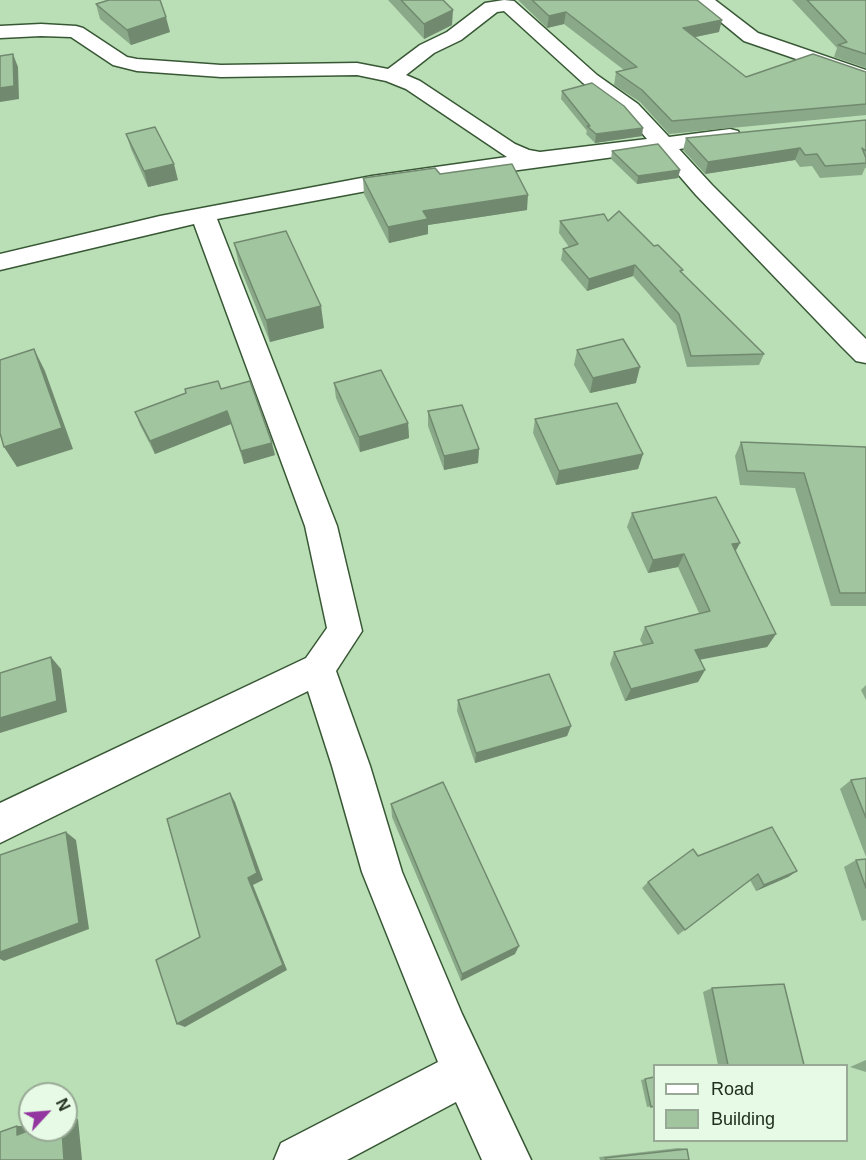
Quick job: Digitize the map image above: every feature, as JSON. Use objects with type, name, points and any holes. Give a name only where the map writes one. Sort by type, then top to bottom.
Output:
[{"type":"street","points":[[703,0],[751,37],[866,77]]},
{"type":"street","points":[[392,76],[427,49],[454,36],[492,8],[508,5],[591,79],[631,108],[661,143],[866,354]]},
{"type":"street","points":[[0,32],[41,30],[76,32],[120,61],[137,65],[222,71],[357,69],[392,76],[413,85],[507,149],[522,156],[540,159]]},
{"type":"street","points":[[0,262],[160,223],[372,183],[661,143],[751,134]]},
{"type":"street","points":[[0,823],[318,669],[345,631],[321,526],[203,214]]},
{"type":"street","points":[[318,669],[351,766],[382,872],[446,1030],[507,1160]]},
{"type":"street","points":[[298,1160],[466,1072]]},
{"type":"building","points":[[109,0],[160,0],[166,17],[127,30],[96,4]]},
{"type":"building","points":[[401,0],[443,0],[453,10],[424,24]]},
{"type":"building","points":[[532,0],[697,0],[722,20],[683,28],[746,77],[813,54],[866,72],[866,104],[672,121],[642,90],[616,72],[637,67],[566,12],[549,16]]},
{"type":"building","points":[[807,0],[866,0],[866,54],[838,45],[847,42]]},
{"type":"building","points":[[13,54],[14,86],[0,88],[0,56]]},
{"type":"building","points":[[592,83],[624,106],[643,128],[596,134],[587,126],[590,126],[562,91]]},
{"type":"building","points":[[866,120],[866,151],[862,148],[866,163],[825,166],[817,154],[805,155],[800,148],[708,162],[686,138]]},
{"type":"building","points":[[155,127],[174,164],[144,171],[126,134]]},
{"type":"building","points":[[658,144],[680,170],[638,176],[612,151]]},
{"type":"building","points":[[512,164],[528,195],[423,211],[428,219],[388,227],[363,178],[435,168],[440,174]]},
{"type":"building","points":[[619,211],[654,246],[658,245],[683,270],[680,271],[764,354],[691,356],[679,314],[635,265],[589,279],[563,249],[578,244],[560,221],[604,214],[608,221]]},
{"type":"building","points":[[286,231],[321,306],[266,320],[234,243]]},
{"type":"building","points":[[623,339],[640,367],[593,378],[577,350]]},
{"type":"building","points":[[34,349],[62,428],[4,447],[0,433],[0,360]]},
{"type":"building","points":[[381,370],[408,423],[359,437],[334,383]]},
{"type":"building","points":[[218,381],[221,389],[250,381],[272,443],[241,451],[227,411],[150,441],[135,412],[186,393],[185,389]]},
{"type":"building","points":[[617,403],[643,454],[559,471],[535,419]]},
{"type":"building","points":[[462,405],[479,449],[444,456],[428,411]]},
{"type":"building","points":[[741,442],[866,447],[866,593],[840,593],[804,473],[747,471]]},
{"type":"building","points":[[716,497],[740,543],[732,544],[776,634],[695,650],[705,670],[631,689],[614,652],[653,643],[645,627],[710,611],[684,554],[653,560],[632,513]]},
{"type":"building","points":[[51,657],[57,701],[0,718],[0,673]]},
{"type":"building","points":[[549,674],[571,726],[476,753],[458,700]]},
{"type":"building","points":[[866,778],[866,818],[851,780]]},
{"type":"building","points":[[443,782],[519,946],[462,974],[391,804]]},
{"type":"building","points":[[230,793],[257,873],[248,878],[283,965],[177,1024],[156,960],[200,937],[167,819]]},
{"type":"building","points":[[772,827],[797,871],[764,885],[758,874],[685,930],[648,882],[693,849],[698,856]]},
{"type":"building","points":[[66,832],[79,923],[0,952],[0,855]]},
{"type":"building","points":[[866,859],[866,888],[856,860]]},
{"type":"building","points":[[784,984],[804,1064],[728,1064],[712,988]]},
{"type":"building","points":[[653,1077],[653,1106],[651,1107],[645,1079]]},
{"type":"building","points":[[17,1126],[18,1142],[63,1142],[64,1160],[0,1160],[0,1132]]},
{"type":"building","points":[[687,1149],[689,1160],[606,1160],[605,1158]]}]
